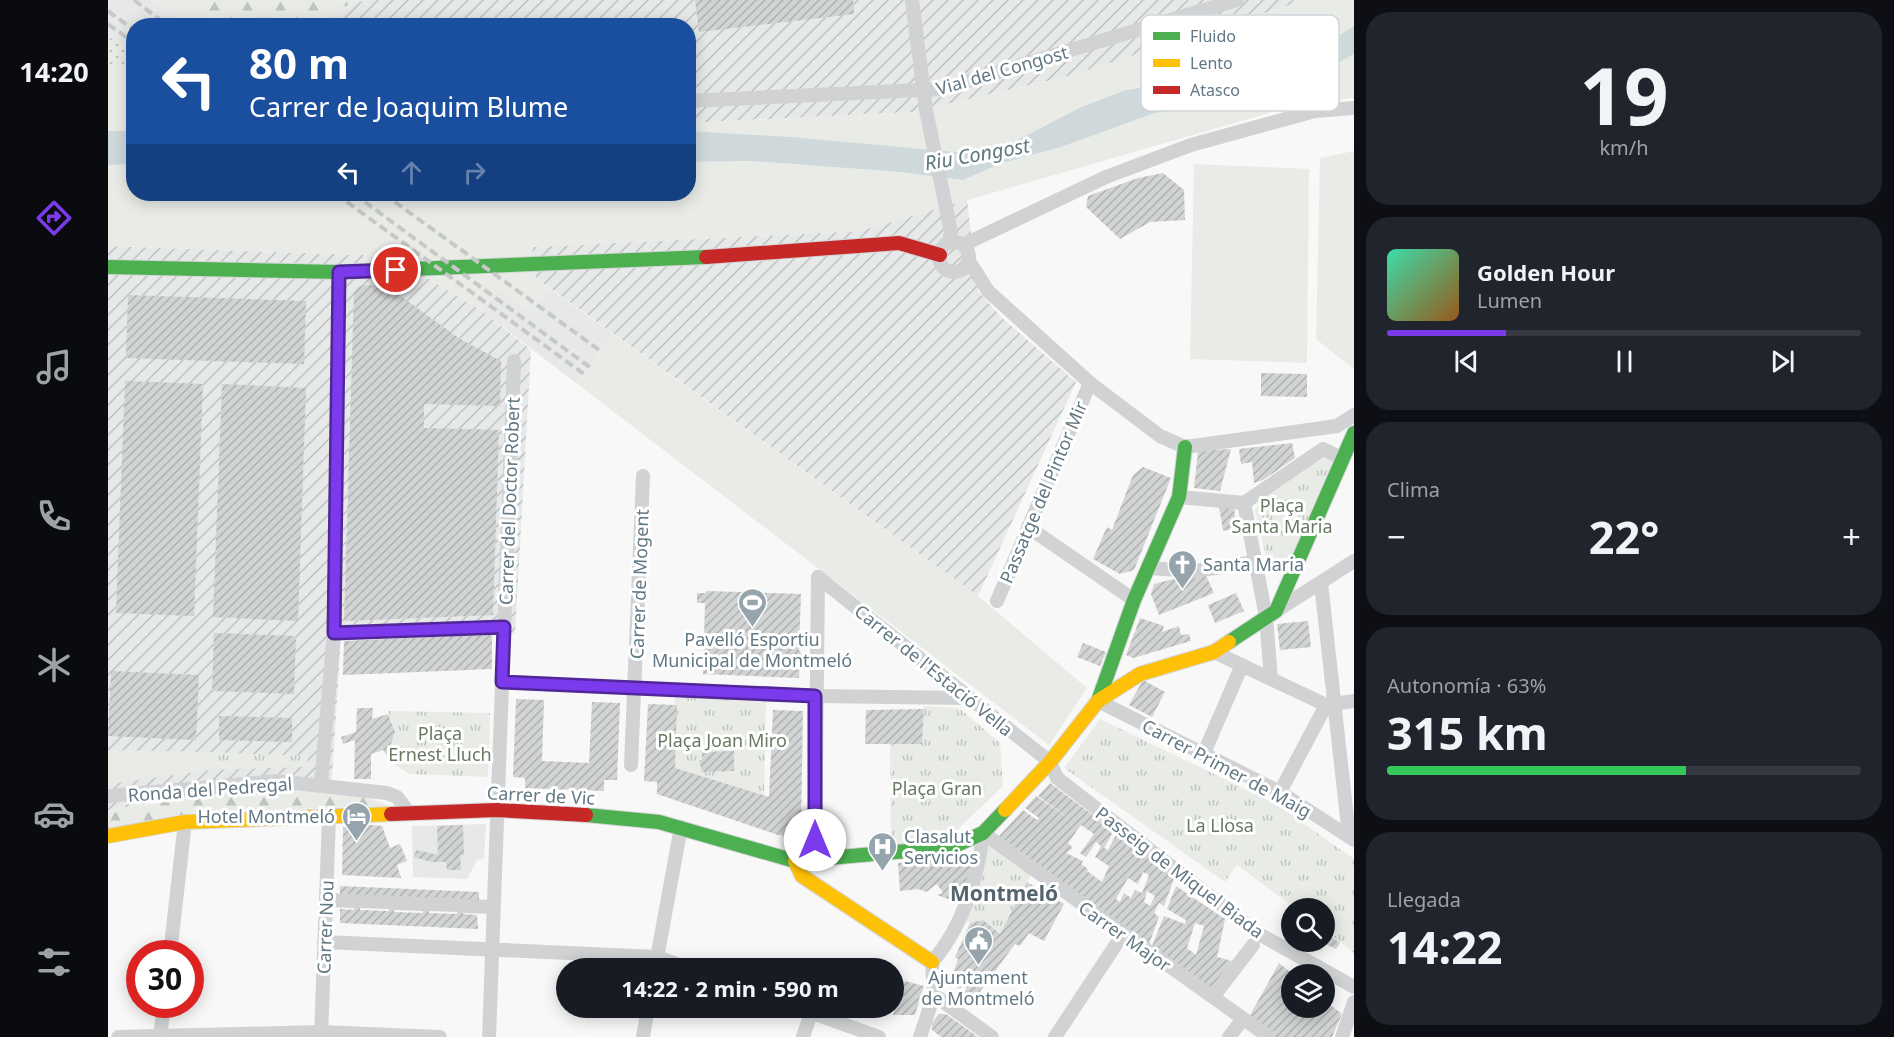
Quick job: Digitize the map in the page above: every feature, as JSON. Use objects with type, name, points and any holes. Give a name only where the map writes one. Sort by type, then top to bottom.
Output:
[{"type":"street","points":[[912,0],[926,110],[951,232],[956,244],[968,251],[969,261],[988,291],[1090,383],[1160,436],[1185,447],[1336,426],[1354,415]]},
{"type":"street","name":"Vial del Congost","points":[[1182,15],[1228,1]]},
{"type":"street","name":"Vial del Congost","points":[[696,101],[923,92],[941,89],[1141,28]]},
{"type":"street","points":[[1339,109],[1354,108]]},
{"type":"street","points":[[940,255],[956,244],[1107,177],[1191,145],[1315,111]]},
{"type":"street","points":[[108,267],[339,272],[571,261],[670,260],[899,243],[940,255]]},
{"type":"street","points":[[940,255],[942,266],[951,272],[961,271],[969,261]]},
{"type":"street","points":[[321,784],[334,633],[339,272]]},
{"type":"street","name":"Carrer del Doctor Robert","points":[[489,1037],[490,949],[514,361]]},
{"type":"street","name":"Passatge del Pintor Mir","points":[[997,601],[1090,383]]},
{"type":"street","points":[[1271,614],[1352,436],[1336,426]]},
{"type":"street","points":[[1320,427],[1323,450]]},
{"type":"street","points":[[1098,701],[1134,600],[1179,497],[1185,447]]},
{"type":"street","points":[[1179,497],[1244,503],[1323,450]]},
{"type":"street","points":[[1323,450],[1341,458]]},
{"type":"street","name":"Carrer de Mogent","points":[[631,765],[643,476]]},
{"type":"street","points":[[1244,503],[1255,562],[1271,614],[1271,679]]},
{"type":"street","points":[[1028,527],[1134,600]]},
{"type":"street","points":[[920,1037],[934,995],[932,962],[945,947],[970,893],[980,863],[983,833],[1050,762],[1098,701],[1131,678],[1214,652],[1354,561]]},
{"type":"street","points":[[1148,568],[1195,571],[1255,562]]},
{"type":"street","name":"Carrer de l'Estació Vella","points":[[815,696],[818,577],[1050,762]]},
{"type":"street","points":[[1321,583],[1330,704],[1351,838]]},
{"type":"street","points":[[334,633],[504,627]]},
{"type":"street","points":[[1214,652],[1330,704],[1354,701]]},
{"type":"street","points":[[1112,663],[1117,674],[1131,678]]},
{"type":"street","points":[[1204,753],[1242,665]]},
{"type":"street","points":[[502,682],[815,696],[968,698]]},
{"type":"street","points":[[815,696],[815,861]]},
{"type":"street","name":"Carrer Primer de Maig","points":[[1098,701],[1280,792],[1351,838]]},
{"type":"street","points":[[1280,792],[1330,704]]},
{"type":"street","name":"Passeig de Miquel Biada","points":[[1050,762],[1057,778],[1149,849],[1256,939],[1354,987]]},
{"type":"street","name":"Ronda del Pedregal","points":[[108,796],[276,781],[321,784],[398,797],[410,814]]},
{"type":"street","name":"Carrer de Vic","points":[[108,836],[184,822],[497,810],[628,817],[681,827],[795,861],[815,861],[952,847],[983,833]]},
{"type":"street","name":"Carrer Nou","points":[[321,1035],[329,817]]},
{"type":"street","points":[[171,940],[184,822]]},
{"type":"street","points":[[657,958],[681,827]]},
{"type":"street","name":"Carrer Major","points":[[983,833],[1269,1037]]},
{"type":"street","points":[[795,861],[802,876],[932,962]]},
{"type":"street","points":[[326,900],[493,907]]},
{"type":"street","points":[[1055,1037],[1123,934]]},
{"type":"street","points":[[1213,997],[1256,939]]},
{"type":"street","points":[[324,942],[490,949],[597,958]]},
{"type":"street","points":[[934,995],[992,1037]]},
{"type":"street","points":[[1342,1037],[1354,1002]]},
{"type":"street","points":[[160,1036],[162,1018]]},
{"type":"street","points":[[643,1037],[646,1018]]},
{"type":"street","points":[[803,1037],[804,1018]]},
{"type":"street","points":[[827,1018],[879,1037]]},
{"type":"street","points":[[1229,1037],[1243,1019]]},
{"type":"street","points":[[118,1037],[321,1035],[440,1037]]},
{"type":"shaded area","points":[[108,0],[151,0],[175,18],[126,18],[126,50],[108,36]]},
{"type":"shaded area","points":[[366,0],[1306,0],[1259,15],[1141,15],[1141,53],[1069,76],[913,112],[696,123],[696,18],[331,18],[345,6]]},
{"type":"shaded area","points":[[967,200],[978,291],[1002,318],[1076,382],[978,596],[536,278],[531,247],[860,231]]},
{"type":"shaded area","points":[[108,246],[391,256],[482,311],[531,350],[515,634],[341,638],[331,792],[191,797],[108,810]]},
{"type":"shaded area","points":[[498,288],[531,312],[549,288],[613,334],[576,383],[482,311]]},
{"type":"shaded area","points":[[486,824],[484,859],[477,860],[467,879],[413,877],[412,826]]},
{"type":"green space","points":[[151,0],[187,0],[217,18],[175,18]]},
{"type":"green space","points":[[187,0],[366,0],[345,6],[331,18],[217,18]]},
{"type":"green space","points":[[1306,0],[1354,0],[1354,26],[1339,35],[1339,15],[1259,15]]},
{"type":"green space","points":[[108,36],[126,50],[126,62],[120,68],[108,67]]},
{"type":"green space","points":[[1141,53],[1141,87],[1081,107],[1004,147],[955,152],[696,132],[696,123],[913,112],[1069,76]]},
{"type":"green space","points":[[1354,54],[1354,98],[1339,100],[1339,62]]},
{"type":"green space","points":[[126,62],[126,131],[108,131],[108,67],[120,68]]},
{"type":"green space","points":[[1276,111],[860,231],[532,247],[536,278],[549,288],[531,312],[498,288],[482,311],[391,256],[108,246],[108,165],[126,164],[126,201],[696,201],[696,162],[751,161],[900,172],[963,180],[1002,163],[1061,147],[1155,113]]},
{"type":"green space","points":[[1354,151],[1354,369],[1316,339],[1320,158]]},
{"type":"green space","points":[[1194,164],[1309,169],[1307,363],[1190,359]]},
{"type":"green space","points":[[613,334],[978,596],[1087,688],[1049,745],[576,383]]},
{"type":"green space","name":"Plaça Santa Maria","points":[[1324,456],[1333,461],[1288,569],[1270,573],[1255,511],[1260,500]]},
{"type":"green space","name":"Plaça Joan Miro","points":[[675,696],[766,701],[764,799],[673,768]]},
{"type":"green space","name":"Plaça Gran","points":[[924,706],[959,708],[1000,743],[1003,786],[950,837],[891,845],[890,744],[922,744]]},
{"type":"green space","name":"Plaça Ernest Lluch","points":[[388,711],[490,713],[488,777],[409,774],[394,764],[387,755],[395,732]]},
{"type":"green space","name":"La Llosa","points":[[1100,719],[1276,804],[1354,859],[1354,953],[1335,938],[1335,898],[1281,898],[1237,865],[1225,882],[1064,768]]},
{"type":"green space","points":[[108,750],[209,752],[211,770],[108,784]]},
{"type":"green space","points":[[209,752],[308,756],[307,765],[302,767],[211,770]]},
{"type":"green space","points":[[265,788],[344,793],[389,806],[200,812],[108,828],[108,810]]},
{"type":"green space","points":[[993,838],[1034,869],[1000,934],[983,920],[970,923],[954,915],[972,870],[965,857]]},
{"type":"water","points":[[1354,26],[1354,54],[1339,62],[1339,35]]},
{"type":"water","name":"Riu Congost","points":[[1141,87],[1141,111],[1169,111],[1155,113],[1061,147],[1002,163],[963,180],[900,172],[751,161],[696,162],[696,131],[791,137],[955,152],[991,150],[1010,144],[1081,107],[1126,90]]},
{"type":"water","points":[[108,131],[126,131],[126,164],[108,165]]},
{"type":"building","points":[[695,0],[853,0],[854,14],[699,32]]},
{"type":"building","points":[[1163,173],[1184,190],[1185,220],[1150,222],[1120,239],[1086,207],[1088,196],[1138,178]]},
{"type":"building","points":[[382,286],[395,292],[460,339],[501,361],[500,406],[424,404],[424,428],[499,430],[493,615],[344,621],[354,293],[358,287]]},
{"type":"building","points":[[128,295],[306,301],[304,364],[126,358]]},
{"type":"building","points":[[1261,373],[1307,374],[1307,397],[1261,396]]},
{"type":"building","points":[[125,381],[203,384],[194,616],[116,613]]},
{"type":"building","points":[[222,384],[306,388],[298,621],[213,617]]},
{"type":"building","points":[[1292,443],[1295,458],[1263,480],[1254,483],[1252,462],[1241,464],[1239,449]]},
{"type":"building","points":[[1231,449],[1220,491],[1194,488],[1198,451]]},
{"type":"building","points":[[1143,467],[1171,478],[1134,570],[1120,574],[1093,559],[1107,527],[1112,530],[1133,475]]},
{"type":"building","points":[[1219,506],[1234,508],[1237,528],[1223,531]]},
{"type":"building","name":"Santa Maria","points":[[1204,571],[1214,593],[1159,615],[1151,594],[1154,584]]},
{"type":"building","name":"Pavelló Esportiu Municipal de Montmeló","points":[[706,591],[801,594],[799,650],[803,657],[800,662],[799,678],[703,674],[705,603],[697,603],[697,593],[706,593]]},
{"type":"building","points":[[1236,593],[1244,611],[1215,623],[1208,605]]},
{"type":"building","points":[[1140,618],[1164,626],[1162,632],[1179,626],[1181,635],[1189,634],[1191,641],[1133,658],[1126,655]]},
{"type":"building","points":[[1308,621],[1311,647],[1280,650],[1277,624]]},
{"type":"building","points":[[214,633],[296,636],[294,694],[212,691]]},
{"type":"building","points":[[492,634],[492,669],[343,675],[344,641]]},
{"type":"building","points":[[1083,643],[1106,652],[1100,666],[1077,657]]},
{"type":"building","points":[[111,671],[199,675],[196,740],[108,736]]},
{"type":"building","points":[[1143,680],[1165,692],[1152,717],[1129,705]]},
{"type":"building","points":[[516,699],[544,700],[542,761],[589,763],[592,702],[620,703],[617,780],[604,780],[604,791],[525,788],[525,778],[513,777]]},
{"type":"building","points":[[648,704],[677,705],[675,768],[769,797],[773,710],[803,711],[801,828],[793,836],[778,835],[657,794],[657,782],[644,781]]},
{"type":"building","points":[[357,708],[373,708],[372,719],[388,714],[395,732],[387,755],[383,750],[371,754],[371,779],[354,779],[355,740],[343,744],[341,737],[356,732]]},
{"type":"building","points":[[924,709],[922,744],[865,744],[866,710]]},
{"type":"building","points":[[219,716],[292,718],[292,742],[219,740]]},
{"type":"building","points":[[734,751],[734,771],[702,772],[699,760],[702,760],[702,752]]},
{"type":"building","points":[[1050,783],[1114,831],[1104,848],[1108,850],[1117,833],[1166,869],[1174,879],[1164,906],[1159,903],[1154,913],[1159,917],[1149,944],[999,836],[1023,810],[1037,820],[1039,818],[1025,808],[1036,796],[1073,821],[1038,796]],"holes":[[[1081,825],[1094,834],[1080,853],[1086,857],[1096,842],[1101,846],[1095,857],[1109,866],[1102,882],[1087,871],[1088,869],[1081,864],[1083,861],[1066,853],[1073,848],[1068,843]],[[1143,872],[1149,875],[1142,893],[1135,890],[1131,898],[1124,893],[1120,902],[1116,899],[1128,878],[1138,884]],[[1147,891],[1155,896],[1150,906],[1144,902]]]},
{"type":"building","points":[[359,824],[382,826],[390,848],[400,844],[407,861],[397,865],[401,878],[342,875],[343,827],[359,826]]},
{"type":"building","points":[[463,825],[464,855],[460,855],[461,870],[447,870],[446,862],[431,862],[414,857],[416,850],[438,855],[437,826]]},
{"type":"building","points":[[965,857],[972,870],[959,903],[937,895],[943,893],[937,884],[926,892],[918,889],[900,891],[898,863]]},
{"type":"building","points":[[1027,882],[1064,904],[1044,941],[1029,933],[1020,946],[1015,944],[968,1008],[958,1000],[967,988],[963,985],[960,989],[952,984],[955,979],[952,977],[958,959],[955,957],[970,923],[983,920],[1000,934]]},
{"type":"building","points":[[340,886],[479,892],[479,905],[463,906],[463,914],[477,915],[478,929],[340,923],[340,909],[354,910],[354,900],[340,899]],"holes":[[[360,900],[389,902],[389,911],[360,910]],[[395,902],[423,903],[423,913],[394,912]],[[429,903],[458,904],[457,914],[429,913]]]},
{"type":"building","points":[[1176,886],[1225,919],[1217,957],[1232,961],[1211,988],[1152,946],[1164,916],[1185,924],[1186,920],[1167,909]],"holes":[[[1195,923],[1204,926],[1196,955],[1187,948]]]},
{"type":"building","points":[[1335,939],[1340,943],[1335,949]]},
{"type":"building","points":[[1279,963],[1281,965],[1281,1018],[1335,1018],[1335,1009],[1342,1014],[1332,1037],[1274,1037],[1248,1019]]},
{"type":"building","points":[[905,981],[924,986],[915,1015],[904,1015]]},
{"type":"building","points":[[939,1014],[946,1014],[978,1037],[941,1037],[932,1030],[932,1023]]},
{"type":"railway","points":[[134,0],[158,18]]},
{"type":"railway","points":[[108,11],[126,24]]},
{"type":"railway","points":[[108,24],[126,37]]},
{"type":"railway","points":[[346,201],[584,374]]},
{"type":"railway","points":[[364,201],[591,368]]},
{"type":"railway","points":[[394,201],[602,352]]},
{"type":"traffic: fast","points":[[108,267],[339,272],[706,257]]},
{"type":"traffic: fast","points":[[1229,642],[1276,611],[1354,433]]},
{"type":"traffic: fast","points":[[1098,701],[1134,600],[1179,497],[1185,447]]},
{"type":"traffic: fast","points":[[586,815],[659,822],[795,861],[952,847],[983,833],[1005,810]]},
{"type":"traffic: slow","points":[[1005,810],[1050,762],[1098,701],[1140,674],[1214,652],[1229,642]]},
{"type":"traffic: slow","points":[[108,836],[185,822],[391,814]]},
{"type":"traffic: slow","points":[[795,861],[802,876],[932,962]]},
{"type":"traffic: jam","points":[[706,257],[899,243],[940,255]]},
{"type":"traffic: jam","points":[[391,814],[497,810],[586,815]]},
{"type":"place","name":"Santa Maria","points":[[1182,590]]},
{"type":"place","name":"Pavelló Esportiu Municipal de Montmeló","points":[[752,628]]},
{"type":"place","name":"Hotel Montmeló","points":[[356,842]]},
{"type":"place","name":"Clasalut Servicios","points":[[883,872]]},
{"type":"place","name":"Ajuntament de Montmeló","points":[[978,966]]},
{"type":"district","name":"Montmeló","points":[[1004,893]]},
{"type":"route","points":[[396,270],[339,272],[334,633],[504,627],[502,682],[815,696],[815,840]]}]
